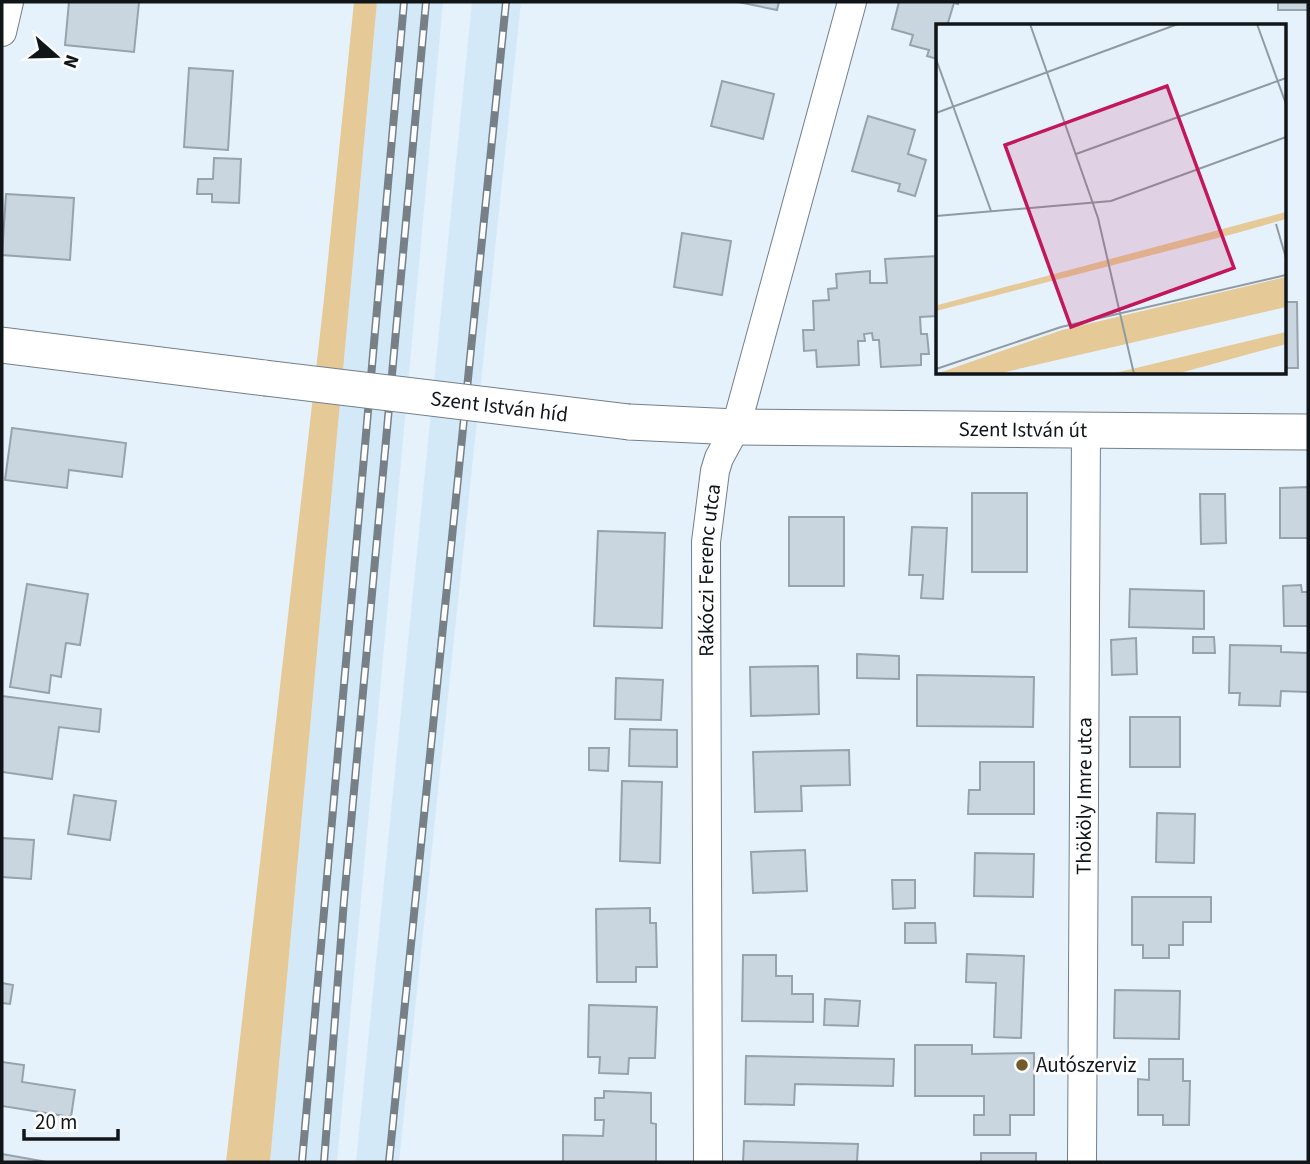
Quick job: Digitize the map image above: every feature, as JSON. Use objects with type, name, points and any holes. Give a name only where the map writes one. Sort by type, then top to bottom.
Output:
[{"type":"street","points":[[2,32],[9,2]]},
{"type":"street","name":"Rákóczi Ferenc utca","points":[[708,1162],[706,542],[719,458],[736,428],[852,2]]},
{"type":"street","name":"Szent István híd","points":[[2,345],[629,422],[736,428]]},
{"type":"street","name":"Szent István út","points":[[736,428],[1308,432]]},
{"type":"street","name":"Thököly Imre utca","points":[[1082,1162],[1086,431]]},
{"type":"shaded area","points":[[354,2],[377,2],[270,1162],[226,1162],[324,299]]},
{"type":"shaded area","points":[[377,2],[443,2],[337,1162],[270,1162]]},
{"type":"shaded area","points":[[472,2],[521,2],[399,1162],[356,1162]]},
{"type":"building","points":[[69,2],[139,2],[134,52],[65,45]]},
{"type":"building","points":[[738,2],[779,2],[777,10]]},
{"type":"building","points":[[899,2],[958,2],[954,3],[948,24],[936,24],[936,59],[927,56],[929,50],[910,45],[913,35],[892,29]]},
{"type":"building","points":[[1278,2],[1308,2],[1308,10],[1278,10]]},
{"type":"building","points":[[189,68],[233,71],[228,150],[184,147]]},
{"type":"building","points":[[722,81],[774,94],[763,139],[711,126]]},
{"type":"building","points":[[868,116],[915,130],[908,154],[926,160],[915,196],[898,191],[900,184],[852,171]]},
{"type":"building","points":[[214,158],[241,159],[239,203],[212,202],[212,194],[197,194],[198,179],[213,179]]},
{"type":"building","points":[[6,194],[74,198],[70,260],[2,255]]},
{"type":"building","points":[[682,233],[731,241],[722,295],[674,287]]},
{"type":"building","points":[[936,256],[936,316],[920,317],[921,334],[927,334],[929,354],[921,354],[921,365],[881,367],[879,340],[873,340],[872,333],[864,334],[865,341],[858,341],[859,365],[817,367],[816,350],[804,351],[803,330],[814,330],[813,301],[829,300],[828,289],[837,288],[836,274],[870,271],[870,283],[887,283],[885,259]]},
{"type":"building","points":[[1286,302],[1297,302],[1298,368],[1286,368]]},
{"type":"building","points":[[12,428],[126,443],[122,477],[69,470],[67,488],[5,480]]},
{"type":"building","points":[[1308,487],[1308,538],[1280,538],[1280,488]]},
{"type":"building","points":[[972,493],[1027,493],[1027,572],[972,572]]},
{"type":"building","points":[[1200,494],[1225,494],[1226,543],[1201,544]]},
{"type":"building","points":[[789,517],[844,517],[844,586],[789,586]]},
{"type":"building","points":[[912,527],[947,528],[943,599],[921,598],[923,575],[909,575]]},
{"type":"building","points":[[598,531],[665,533],[662,628],[594,626]]},
{"type":"building","points":[[27,584],[88,594],[80,645],[66,643],[61,677],[51,675],[49,693],[10,687]]},
{"type":"building","points":[[1301,585],[1302,592],[1308,592],[1308,626],[1284,626],[1283,586]]},
{"type":"building","points":[[1130,589],[1204,591],[1204,629],[1129,627]]},
{"type":"building","points":[[1193,637],[1214,637],[1215,653],[1193,653]]},
{"type":"building","points":[[1136,638],[1137,674],[1112,675],[1111,640]]},
{"type":"building","points":[[1230,645],[1281,646],[1281,652],[1308,653],[1308,692],[1281,691],[1280,706],[1239,705],[1240,693],[1229,693]]},
{"type":"building","points":[[857,654],[899,656],[899,679],[857,678]]},
{"type":"building","points":[[818,666],[819,714],[751,716],[750,667]]},
{"type":"building","points":[[917,675],[1034,677],[1033,727],[917,726]]},
{"type":"building","points":[[616,678],[663,680],[661,720],[615,719]]},
{"type":"building","points":[[2,696],[101,709],[99,732],[59,727],[52,779],[2,772]]},
{"type":"building","points":[[1130,717],[1180,717],[1180,767],[1130,767]]},
{"type":"building","points":[[630,729],[677,730],[677,767],[629,766]]},
{"type":"building","points":[[589,748],[609,748],[608,771],[589,770]]},
{"type":"building","points":[[849,750],[850,785],[801,786],[802,811],[755,812],[753,752]]},
{"type":"building","points":[[980,762],[1034,762],[1034,814],[968,814],[969,790],[980,790]]},
{"type":"building","points":[[622,781],[662,782],[660,863],[620,861]]},
{"type":"building","points":[[74,795],[116,801],[110,840],[68,834]]},
{"type":"building","points":[[1157,813],[1195,814],[1194,863],[1156,862]]},
{"type":"building","points":[[2,838],[34,840],[31,879],[2,877]]},
{"type":"building","points":[[805,850],[807,891],[753,893],[751,852]]},
{"type":"building","points":[[975,853],[1034,854],[1033,897],[974,896]]},
{"type":"building","points":[[892,880],[915,880],[915,908],[893,909]]},
{"type":"building","points":[[1132,897],[1211,897],[1211,922],[1183,922],[1183,945],[1169,945],[1169,958],[1143,958],[1143,945],[1132,945]]},
{"type":"building","points":[[650,908],[650,923],[656,923],[657,967],[636,967],[636,982],[597,982],[596,909]]},
{"type":"building","points":[[905,923],[935,923],[936,943],[905,943]]},
{"type":"building","points":[[967,954],[1024,956],[1021,1038],[994,1037],[996,983],[966,982]]},
{"type":"building","points":[[743,955],[776,955],[776,976],[792,976],[792,994],[813,994],[813,1022],[742,1021]]},
{"type":"building","points":[[2,983],[13,985],[10,1004],[2,1003]]},
{"type":"building","points":[[1115,990],[1180,991],[1179,1039],[1114,1038]]},
{"type":"building","points":[[825,999],[860,1001],[858,1026],[824,1025]]},
{"type":"building","points":[[589,1005],[657,1007],[655,1058],[629,1058],[628,1074],[599,1073],[600,1057],[588,1057]]},
{"type":"building","points":[[915,1045],[972,1045],[972,1054],[1034,1053],[1034,1115],[1010,1115],[1010,1135],[974,1135],[974,1115],[984,1115],[984,1096],[915,1096]]},
{"type":"building","points":[[746,1056],[894,1059],[893,1086],[795,1084],[794,1105],[745,1104]]},
{"type":"building","points":[[1149,1059],[1183,1059],[1183,1081],[1190,1081],[1189,1125],[1163,1125],[1163,1115],[1138,1115],[1138,1079],[1149,1080]]},
{"type":"building","points":[[2,1062],[24,1065],[22,1082],[75,1090],[71,1117],[2,1106]]},
{"type":"building","points":[[604,1091],[651,1093],[651,1123],[656,1124],[656,1162],[563,1162],[563,1135],[603,1136],[604,1120],[595,1120],[595,1098],[604,1098]]},
{"type":"building","points":[[744,1141],[858,1144],[857,1162],[743,1162]]},
{"type":"building","points":[[981,1153],[1036,1153],[1036,1162],[981,1162]]},
{"type":"building","points":[[2,1154],[47,1162],[2,1162]]},
{"type":"railway","points":[[302,1162],[404,2]]},
{"type":"railway","points":[[324,1162],[344,900],[426,2]]},
{"type":"railway","points":[[389,1162],[506,2]]},
{"type":"place","name":"Autószerviz","points":[[1022,1065]]}]
